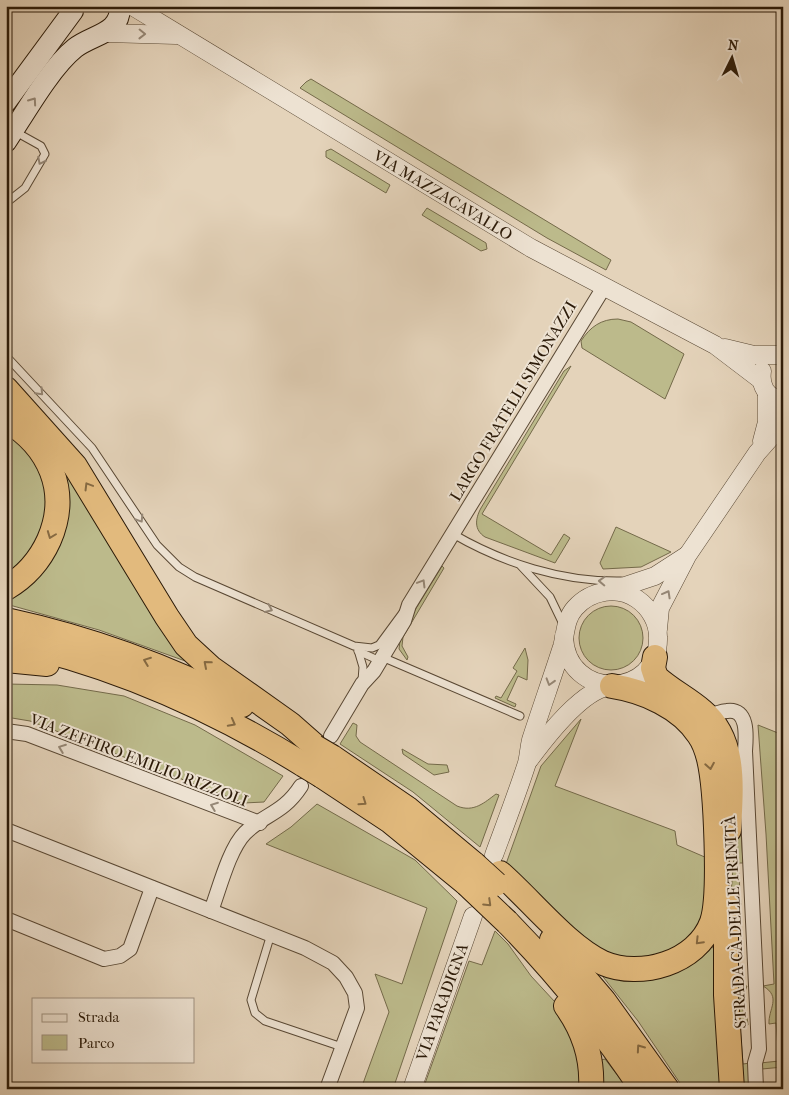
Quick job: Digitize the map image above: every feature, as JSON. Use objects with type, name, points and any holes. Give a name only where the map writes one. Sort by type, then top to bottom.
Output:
[{"type":"highway","points":[[6,390],[75,466],[167,617],[186,644],[210,668],[290,724],[318,758],[390,822],[485,869],[585,977],[633,1038],[667,1089]]},
{"type":"highway","points":[[6,420],[28,435],[44,454],[54,476],[58,497],[56,519],[43,552],[28,571],[6,588]]},
{"type":"highway","points":[[6,620],[89,641],[163,668],[220,694],[318,758],[396,800],[485,869],[573,943],[603,963],[620,968],[645,969],[668,962],[693,948],[706,933],[714,914],[716,860],[710,760],[697,718],[656,677],[653,668],[656,646]]},
{"type":"highway","points":[[6,641],[81,661],[156,688],[228,721],[318,758]]},
{"type":"highway","points":[[6,660],[67,667],[156,688]]},
{"type":"highway","points":[[612,686],[715,724],[734,748],[730,779],[725,971],[732,1089]]},
{"type":"highway","points":[[485,869],[507,922],[581,1030],[590,1058],[591,1089]]},
{"type":"highway","points":[[507,922],[588,1014],[642,1089]]},
{"type":"main road","points":[[10,136],[68,54],[85,41],[106,33],[118,21],[120,6]]},
{"type":"main road","points":[[73,9],[78,24],[83,29],[90,32],[106,33]]},
{"type":"main road","points":[[6,102],[73,9]]},
{"type":"street","name":"VIA MAZZACAVALLO","points":[[132,6],[531,248],[715,345],[770,391]]},
{"type":"street","name":"VIA MAZZACAVALLO","points":[[106,33],[177,35]]},
{"type":"street","name":"LARGO FRATELLI SIMONAZZI","points":[[211,911],[234,850],[245,833],[289,802],[318,758],[362,684],[373,673],[404,621],[409,605],[604,287]]},
{"type":"street","name":"VIA MAZZACAVALLO","points":[[715,345],[754,355],[780,355]]},
{"type":"street","points":[[758,453],[767,422],[770,391],[762,369],[768,361],[780,355]]},
{"type":"street","points":[[485,869],[526,765],[531,741],[567,621],[576,607],[588,597],[651,578],[680,563],[758,453],[777,431],[783,413]]},
{"type":"street","points":[[526,765],[550,734],[580,703],[597,689],[634,680],[646,670],[656,646],[660,608],[686,556]]},
{"type":"street","points":[[603,592],[626,594],[640,601],[654,619],[656,646]]},
{"type":"street","points":[[564,636],[566,651],[577,671],[597,683],[612,686]]},
{"type":"street","name":"VIA ZEFFIRO EMILIO RIZZOLI","points":[[6,731],[27,734],[260,823]]},
{"type":"street","name":"STRADA CÀ DELLE TRINITÀ","points":[[734,748],[759,1049],[755,1063],[756,1089]]},
{"type":"street","points":[[6,830],[271,934],[315,952],[333,963],[346,977],[355,993],[357,1008],[327,1089]]},
{"type":"street","points":[[6,919],[104,959],[120,956],[130,949],[152,888]]},
{"type":"street","name":"VIA PARADIGNA","points":[[412,1089],[473,916]]},
{"type":"lane","points":[[6,203],[25,188],[45,154],[41,146],[10,136]]},
{"type":"lane","points":[[6,356],[92,448],[157,546],[179,568],[194,577],[355,648],[520,716]]},
{"type":"lane","points":[[452,534],[519,565],[587,580],[621,581],[651,578]]},
{"type":"lane","points":[[519,565],[550,597],[562,621],[564,636]]},
{"type":"lane","points":[[355,648],[372,648],[381,644],[398,617],[409,605]]},
{"type":"lane","points":[[355,648],[363,667],[362,684]]},
{"type":"lane","points":[[271,934],[251,1000],[255,1012],[265,1021],[342,1047]]},
{"type":"green space","points":[[311,79],[611,260],[606,270],[547,238],[300,88]]},
{"type":"green space","points":[[331,149],[390,185],[386,193],[326,157],[326,151]]},
{"type":"green space","points":[[427,208],[486,243],[487,249],[481,251],[422,215]]},
{"type":"green space","points":[[618,319],[631,322],[684,354],[665,399],[582,348],[581,341],[592,328],[606,320]]},
{"type":"green space","points":[[571,366],[482,514],[551,555],[564,534],[570,538],[555,563],[485,537],[477,528],[477,520],[481,508],[564,371]]},
{"type":"green space","points":[[6,428],[26,444],[49,494],[40,539],[6,578]]},
{"type":"green space","points":[[53,453],[188,662],[99,630],[6,604],[6,595],[38,569]]},
{"type":"green space","points":[[616,527],[671,552],[641,567],[603,569],[600,563]]},
{"type":"green space","points":[[442,566],[444,568],[403,637],[402,646],[408,657],[407,660],[399,649],[401,633]]},
{"type":"green space","points":[[611,606],[629,611],[634,615],[638,620],[643,638],[638,656],[634,661],[629,665],[611,670],[593,665],[588,661],[584,656],[579,638],[584,620],[588,615],[593,611]]},
{"type":"green space","points":[[525,648],[528,660],[527,680],[518,676],[507,700],[516,704],[515,707],[495,698],[496,696],[501,698],[517,671],[513,668]]},
{"type":"green space","points":[[6,684],[57,685],[124,696],[195,725],[283,776],[264,802],[244,803],[30,721],[6,717]]},
{"type":"green space","points":[[581,719],[555,786],[675,831],[677,845],[707,858],[710,870],[701,930],[657,961],[596,953],[506,864],[541,766]]},
{"type":"green space","points":[[353,723],[357,725],[356,736],[360,742],[457,806],[469,808],[479,806],[496,794],[499,795],[480,847],[413,792],[340,744]]},
{"type":"green space","points":[[758,725],[783,735],[783,1067],[762,1069],[763,1089],[760,1089],[760,1063],[779,1061],[776,1023],[769,1024],[773,1004],[772,994],[763,986],[774,984]]},
{"type":"green space","points":[[402,749],[428,764],[447,765],[449,772],[434,775],[403,754]]},
{"type":"green space","points":[[317,804],[415,860],[457,901],[393,1089],[361,1089],[389,1012],[375,974],[402,984],[427,908],[266,844],[291,827]]},
{"type":"green space","points":[[736,830],[741,831],[743,863],[738,863],[741,906],[734,907],[738,986],[747,986],[740,1001],[748,1025],[740,1026],[743,1064],[750,1063],[752,1089],[737,1089],[731,894]]},
{"type":"green space","points":[[495,931],[508,944],[531,976],[555,1002],[570,1024],[584,1089],[423,1089],[469,961],[482,965]]},
{"type":"green space","points":[[708,947],[715,948],[726,1089],[684,1089],[638,1021],[600,973]]},
{"type":"green space","points":[[605,1059],[628,1089],[598,1089],[601,1060]]}]
